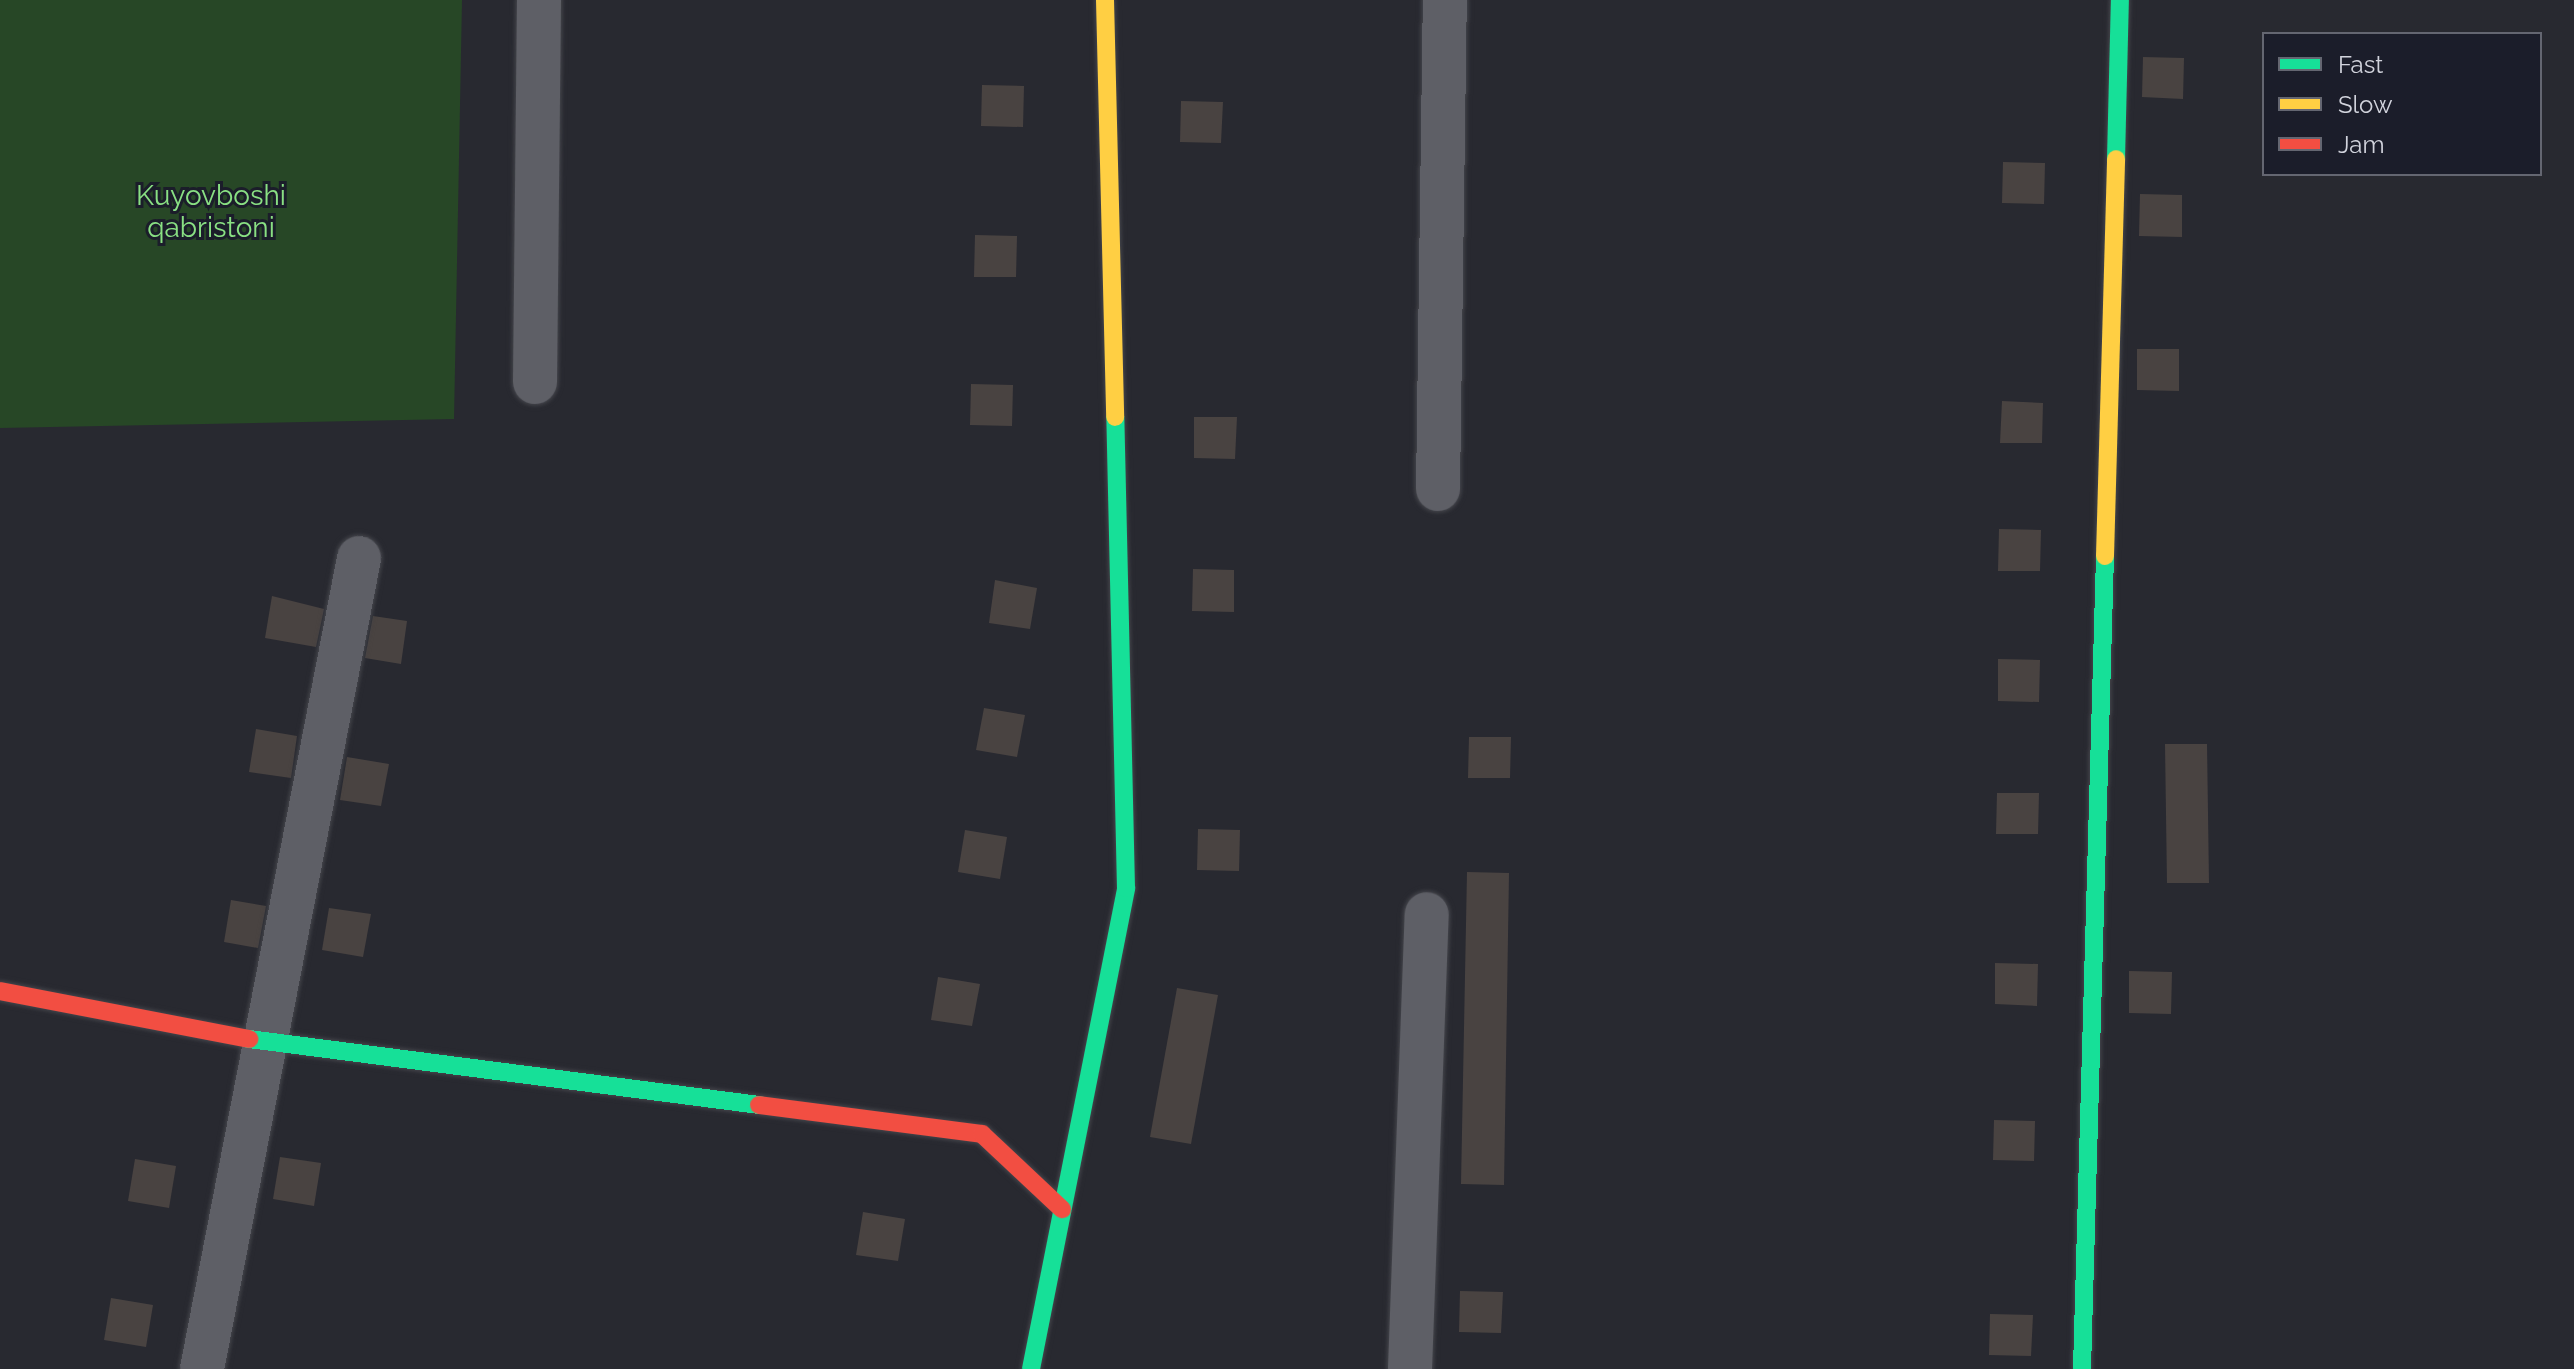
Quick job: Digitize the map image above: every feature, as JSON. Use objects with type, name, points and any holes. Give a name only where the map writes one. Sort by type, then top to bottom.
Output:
[{"type":"street","points":[[535,382],[539,0]]},
{"type":"street","points":[[1031,1369],[1126,888],[1105,0]]},
{"type":"street","points":[[1438,489],[1445,0]]},
{"type":"street","points":[[2082,1369],[2120,0]]},
{"type":"street","points":[[202,1369],[359,558]]},
{"type":"street","points":[[1410,1369],[1427,914]]},
{"type":"street","points":[[0,991],[265,1042],[982,1134],[1062,1209]]},
{"type":"green space","name":"Kuyovboshi qabristoni","points":[[0,0],[462,0],[454,419],[0,428]]},
{"type":"building","points":[[2143,57],[2184,58],[2183,99],[2142,97]]},
{"type":"building","points":[[982,85],[1024,86],[1023,127],[981,126]]},
{"type":"building","points":[[1181,101],[1223,102],[1221,143],[1180,142]]},
{"type":"building","points":[[2003,162],[2045,163],[2044,204],[2002,203]]},
{"type":"building","points":[[2140,194],[2182,195],[2182,237],[2139,236]]},
{"type":"building","points":[[975,235],[1017,236],[1016,277],[974,277]]},
{"type":"building","points":[[2137,349],[2179,349],[2179,391],[2137,390]]},
{"type":"building","points":[[971,384],[1013,385],[1012,426],[970,425]]},
{"type":"building","points":[[2002,401],[2043,403],[2042,443],[2000,443]]},
{"type":"building","points":[[1194,417],[1237,417],[1235,459],[1194,458]]},
{"type":"building","points":[[1999,529],[2041,530],[2040,571],[1998,571]]},
{"type":"building","points":[[1193,569],[1234,570],[1234,612],[1192,611]]},
{"type":"building","points":[[995,580],[1037,588],[1030,629],[989,623]]},
{"type":"building","points":[[272,596],[324,609],[316,647],[265,638]]},
{"type":"building","points":[[373,616],[407,621],[401,664],[365,658]]},
{"type":"building","points":[[1998,659],[2040,660],[2039,702],[1998,701]]},
{"type":"building","points":[[984,708],[1025,715],[1017,757],[976,750]]},
{"type":"building","points":[[256,729],[297,736],[291,778],[249,772]]},
{"type":"building","points":[[1469,737],[1511,737],[1510,778],[1468,778]]},
{"type":"building","points":[[2165,744],[2207,744],[2209,883],[2167,883]]},
{"type":"building","points":[[347,757],[389,764],[381,806],[340,800]]},
{"type":"building","points":[[1997,793],[2039,793],[2038,834],[1996,834]]},
{"type":"building","points":[[1198,829],[1240,830],[1239,871],[1197,870]]},
{"type":"building","points":[[965,830],[1007,837],[1000,879],[958,872]]},
{"type":"building","points":[[1467,872],[1509,873],[1504,1185],[1461,1184]]},
{"type":"building","points":[[231,900],[266,906],[258,948],[224,942]]},
{"type":"building","points":[[329,908],[371,914],[363,957],[322,950]]},
{"type":"building","points":[[1995,963],[2038,964],[2037,1006],[1995,1004]]},
{"type":"building","points":[[2129,971],[2172,972],[2171,1014],[2129,1013]]},
{"type":"building","points":[[938,977],[980,984],[972,1026],[931,1020]]},
{"type":"building","points":[[1177,988],[1218,995],[1191,1144],[1150,1137]]},
{"type":"building","points":[[1994,1120],[2035,1121],[2034,1161],[1993,1160]]},
{"type":"building","points":[[280,1157],[321,1163],[314,1206],[273,1199]]},
{"type":"building","points":[[135,1159],[176,1166],[169,1208],[128,1201]]},
{"type":"building","points":[[863,1212],[905,1219],[898,1261],[856,1255]]},
{"type":"building","points":[[1460,1291],[1503,1292],[1501,1333],[1459,1332]]},
{"type":"building","points":[[111,1298],[153,1305],[146,1347],[104,1340]]},
{"type":"building","points":[[1990,1314],[2033,1315],[2031,1356],[1989,1355]]},
{"type":"traffic: fast","points":[[2116,159],[2120,0]]},
{"type":"traffic: fast","points":[[1031,1369],[1126,888],[1115,417]]},
{"type":"traffic: fast","points":[[2082,1369],[2105,556]]},
{"type":"traffic: fast","points":[[249,1039],[759,1105]]},
{"type":"traffic: slow","points":[[1105,0],[1115,417]]},
{"type":"traffic: slow","points":[[2105,556],[2116,159]]},
{"type":"traffic: jam","points":[[0,991],[249,1039]]},
{"type":"traffic: jam","points":[[759,1105],[982,1134],[1062,1209]]}]
